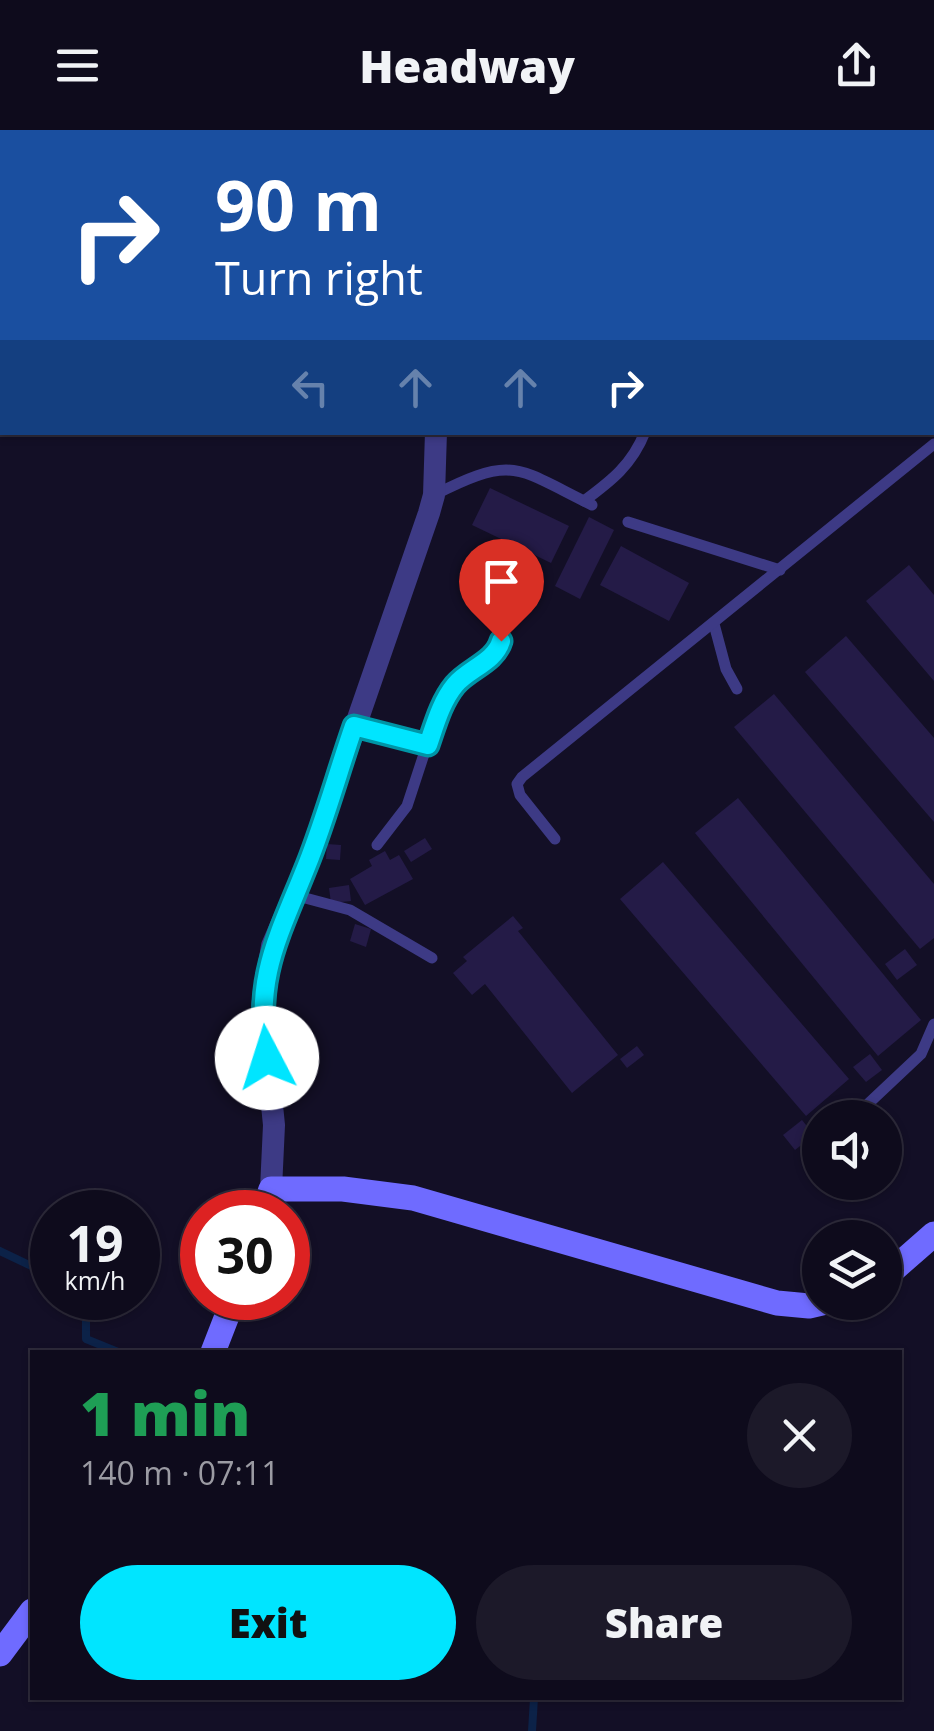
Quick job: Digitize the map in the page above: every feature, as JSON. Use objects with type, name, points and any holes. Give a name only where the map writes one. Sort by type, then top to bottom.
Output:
[{"type":"street","points":[[268,1190],[274,1126],[262,1006],[272,946],[294,896],[434,495],[436,435]]},
{"type":"street","points":[[310,1194],[343,1188],[414,1198],[776,1303],[802,1305]]},
{"type":"street","points":[[902,1262],[934,1234]]},
{"type":"street","points":[[214,1350],[225,1320]]},
{"type":"street","points":[[0,1654],[30,1615]]},
{"type":"lane","points":[[434,495],[473,476],[502,468],[539,476],[588,503],[634,456],[644,435]]},
{"type":"lane","points":[[555,839],[520,795],[518,780],[934,444]]},
{"type":"lane","points":[[628,522],[780,570]]},
{"type":"lane","points":[[714,624],[726,668],[737,689]]},
{"type":"lane","points":[[377,845],[408,806],[450,691],[496,652],[501,641]]},
{"type":"lane","points":[[354,726],[428,745]]},
{"type":"lane","points":[[294,896],[350,910],[432,958]]},
{"type":"lane","points":[[873,1100],[921,1054],[934,1024]]},
{"type":"building","points":[[490,488],[569,526],[551,563],[472,525]]},
{"type":"building","points":[[589,517],[614,530],[580,599],[555,586]]},
{"type":"building","points":[[482,546],[506,558],[486,600],[462,588]]},
{"type":"building","points":[[621,546],[689,583],[669,621],[600,585]]},
{"type":"building","points":[[909,565],[934,595],[934,681],[866,601]]},
{"type":"building","points":[[846,636],[934,738],[934,822],[805,672]]},
{"type":"building","points":[[774,694],[934,884],[934,938],[920,949],[734,727]]},
{"type":"building","points":[[738,798],[921,1020],[878,1056],[695,833]]},
{"type":"building","points":[[425,838],[432,849],[411,862],[404,851]]},
{"type":"building","points":[[327,844],[341,845],[340,860],[326,859]]},
{"type":"building","points":[[385,851],[390,860],[399,855],[413,879],[365,905],[350,879],[372,866],[369,860]]},
{"type":"building","points":[[663,862],[849,1079],[825,1100],[802,1100],[802,1111],[620,899]]},
{"type":"building","points":[[349,885],[351,901],[331,903],[329,888]]},
{"type":"building","points":[[513,916],[523,928],[518,931],[618,1055],[572,1093],[485,984],[472,995],[453,973],[467,961],[463,957]]},
{"type":"building","points":[[355,924],[371,929],[366,947],[350,941]]},
{"type":"building","points":[[905,949],[917,965],[897,980],[885,964]]},
{"type":"building","points":[[637,1046],[644,1055],[627,1068],[620,1059]]},
{"type":"building","points":[[870,1054],[882,1070],[866,1082],[853,1067]]},
{"type":"building","points":[[802,1120],[802,1144],[795,1150],[783,1135]]},
{"type":"waterway","points":[[0,1251],[30,1265]]},
{"type":"waterway","points":[[86,1320],[86,1339],[113,1350]]},
{"type":"waterway","points":[[532,1731],[534,1700]]},
{"type":"route","points":[[267,1058],[262,1006],[272,946],[308,863],[354,726],[428,745],[450,691],[496,652],[501,641]]}]
